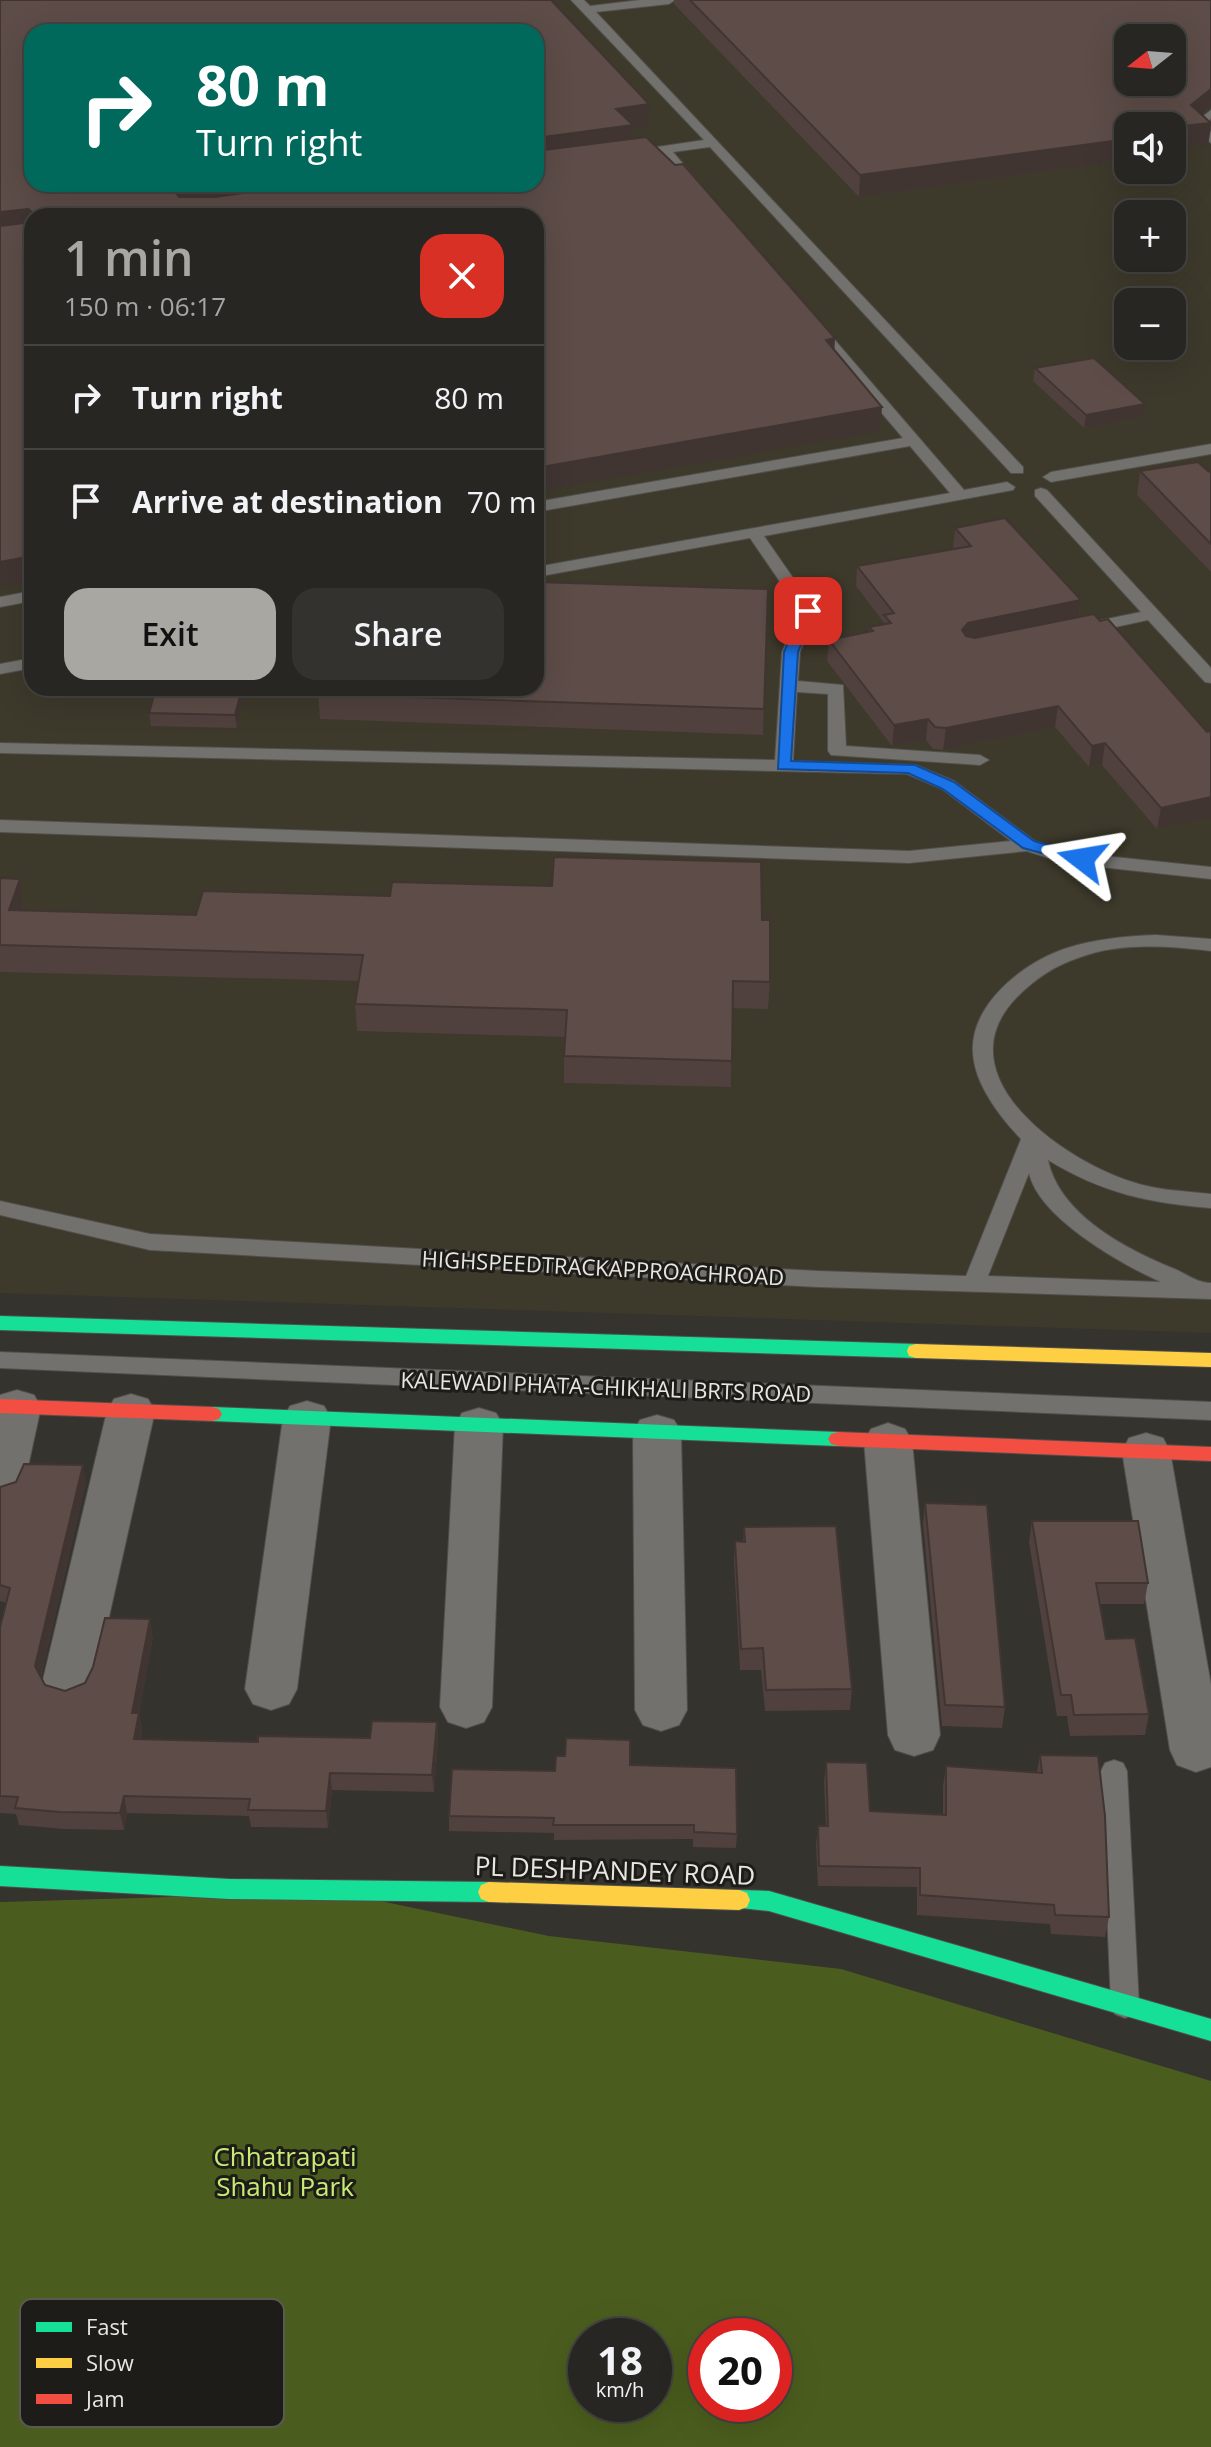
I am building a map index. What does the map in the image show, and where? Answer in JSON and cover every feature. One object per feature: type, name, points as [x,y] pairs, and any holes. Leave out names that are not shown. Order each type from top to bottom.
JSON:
[{"type":"main road","points":[[0,1323],[1211,1360]]},
{"type":"main road","points":[[8,1406],[1211,1454]]},
{"type":"main road","name":"PL DESHPANDEY ROAD","points":[[0,1876],[229,1889],[463,1891],[769,1901],[1211,2030]]},
{"type":"street","points":[[0,1485],[8,1406]]},
{"type":"street","points":[[68,1684],[131,1411]]},
{"type":"street","points":[[271,1689],[307,1418]]},
{"type":"street","points":[[466,1707],[479,1425]]},
{"type":"street","points":[[657,1432],[661,1710]]},
{"type":"street","points":[[888,1441],[914,1735]]},
{"type":"street","points":[[1146,1451],[1196,1750]]},
{"type":"lane","points":[[582,5],[669,0]]},
{"type":"lane","points":[[582,5],[1017,470]]},
{"type":"lane","points":[[1211,114],[1197,126],[1211,139]]},
{"type":"lane","points":[[635,154],[713,143]]},
{"type":"lane","points":[[664,150],[705,198]]},
{"type":"lane","points":[[810,319],[961,496]]},
{"type":"lane","points":[[544,506],[914,441]]},
{"type":"lane","points":[[1007,487],[1004,478],[1017,470],[1038,471],[1051,477],[1211,449]]},
{"type":"lane","points":[[1176,454],[1194,471]]},
{"type":"lane","points":[[544,571],[1007,487],[1018,493],[1041,493],[1052,488],[1051,477]]},
{"type":"lane","points":[[1041,493],[1211,678]]},
{"type":"lane","points":[[754,533],[808,611],[791,652],[784,766]]},
{"type":"lane","points":[[0,602],[24,598]]},
{"type":"lane","points":[[1062,633],[1153,614]]},
{"type":"lane","points":[[0,669],[24,664]]},
{"type":"lane","points":[[789,686],[837,689],[837,751],[980,760]]},
{"type":"lane","points":[[0,748],[910,769],[948,785],[1028,845],[1063,857],[1211,873]]},
{"type":"lane","points":[[0,826],[909,857],[1028,845]]},
{"type":"lane","points":[[1211,945],[1179,940],[1118,942],[1063,956],[1019,981],[992,1015],[983,1055],[996,1098],[1032,1139],[1088,1174],[1157,1196],[1211,1201]]},
{"type":"lane","points":[[974,1284],[1032,1139]]},
{"type":"lane","points":[[1032,1139],[1042,1183],[1081,1226],[1134,1261],[1207,1291]]},
{"type":"lane","name":"HIGHSPEEDTRACKAPPROACHROAD","points":[[0,1208],[150,1242],[818,1279],[1207,1291]]},
{"type":"lane","name":"KALEWADI PHATA-CHIKHALI BRTS ROAD","points":[[0,1360],[1211,1411]]},
{"type":"lane","points":[[1114,1771],[1125,2005]]},
{"type":"shaded area","points":[[0,0],[1211,0],[1211,1333],[0,1293]]},
{"type":"green space","name":"Chhatrapati Shahu Park","points":[[337,1892],[549,1936],[841,1969],[1211,2081],[1211,2447],[0,2447],[0,1902]]},
{"type":"building","points":[[0,0],[551,0],[649,104],[616,109],[633,125],[544,137],[544,24],[24,24],[24,192],[178,192],[179,197],[215,197],[251,192],[544,192],[544,150],[646,137],[675,165],[683,164],[835,338],[826,340],[882,407],[544,467],[544,208],[24,208],[0,212]]},
{"type":"building","points":[[690,0],[1211,0],[1211,89],[1191,105],[1211,123],[1186,126],[1186,112],[1114,112],[1114,141],[860,175]]},
{"type":"building","points":[[24,223],[24,558],[0,562],[0,226]]},
{"type":"building","points":[[1094,358],[1145,404],[1086,415],[1035,368]]},
{"type":"building","points":[[1198,462],[1211,472],[1211,544],[1140,471]]},
{"type":"building","points":[[1005,518],[1081,600],[968,623],[962,630],[966,636],[975,638],[1094,614],[1100,621],[1108,619],[1207,732],[1211,731],[1211,797],[1161,808],[1105,743],[1092,746],[1058,706],[946,728],[935,727],[928,719],[894,725],[829,640],[873,631],[869,627],[891,623],[884,615],[894,613],[857,566],[971,546],[955,528]]},
{"type":"building","points":[[544,582],[768,589],[764,709],[377,696],[544,696]]},
{"type":"building","points":[[154,696],[240,696],[235,715],[149,713]]},
{"type":"building","points":[[554,857],[761,862],[762,920],[770,920],[770,982],[733,981],[732,1061],[564,1056],[567,1010],[355,1004],[363,955],[0,945],[0,878],[20,879],[9,910],[196,915],[203,891],[390,896],[392,882],[552,886]]},
{"type":"building","points":[[24,1464],[83,1465],[35,1666],[45,1685],[65,1691],[85,1683],[93,1667],[105,1618],[150,1619],[132,1713],[139,1713],[134,1739],[258,1742],[258,1736],[370,1738],[372,1721],[437,1722],[432,1775],[330,1773],[326,1811],[248,1810],[250,1799],[124,1796],[120,1813],[15,1808],[18,1797],[0,1796],[0,1627],[10,1588],[0,1585],[0,1487],[16,1482]]},
{"type":"building","points":[[925,1503],[987,1505],[1005,1707],[945,1705]]},
{"type":"building","points":[[1032,1521],[1138,1521],[1148,1583],[1096,1583],[1106,1639],[1135,1638],[1149,1714],[1074,1715],[1071,1695],[1061,1695]]},
{"type":"building","points":[[836,1526],[852,1689],[766,1690],[763,1648],[741,1649],[735,1541],[745,1542],[744,1527]]},
{"type":"building","points":[[566,1738],[630,1740],[630,1765],[736,1768],[737,1834],[694,1832],[694,1825],[553,1825],[554,1818],[449,1816],[452,1769],[555,1771],[556,1756],[565,1756]]},
{"type":"building","points":[[1040,1755],[1098,1756],[1105,1816],[1109,1917],[1055,1915],[1054,1905],[920,1895],[920,1868],[819,1866],[818,1826],[828,1826],[826,1762],[867,1763],[870,1811],[946,1815],[946,1766],[1042,1773]]},
{"type":"traffic: fast","points":[[0,1323],[916,1351]]},
{"type":"traffic: fast","points":[[212,1414],[838,1439]]},
{"type":"traffic: fast","points":[[0,1876],[229,1889],[489,1892]]},
{"type":"traffic: fast","points":[[739,1900],[769,1901],[1211,2030]]},
{"type":"traffic: slow","points":[[916,1351],[1211,1360]]},
{"type":"traffic: slow","points":[[489,1892],[739,1900]]},
{"type":"traffic: jam","points":[[0,1406],[212,1414]]},
{"type":"traffic: jam","points":[[838,1439],[1211,1454]]},
{"type":"route","points":[[808,611],[791,652],[784,766],[910,769],[948,785],[1028,845],[1063,857],[1082,859]]}]
